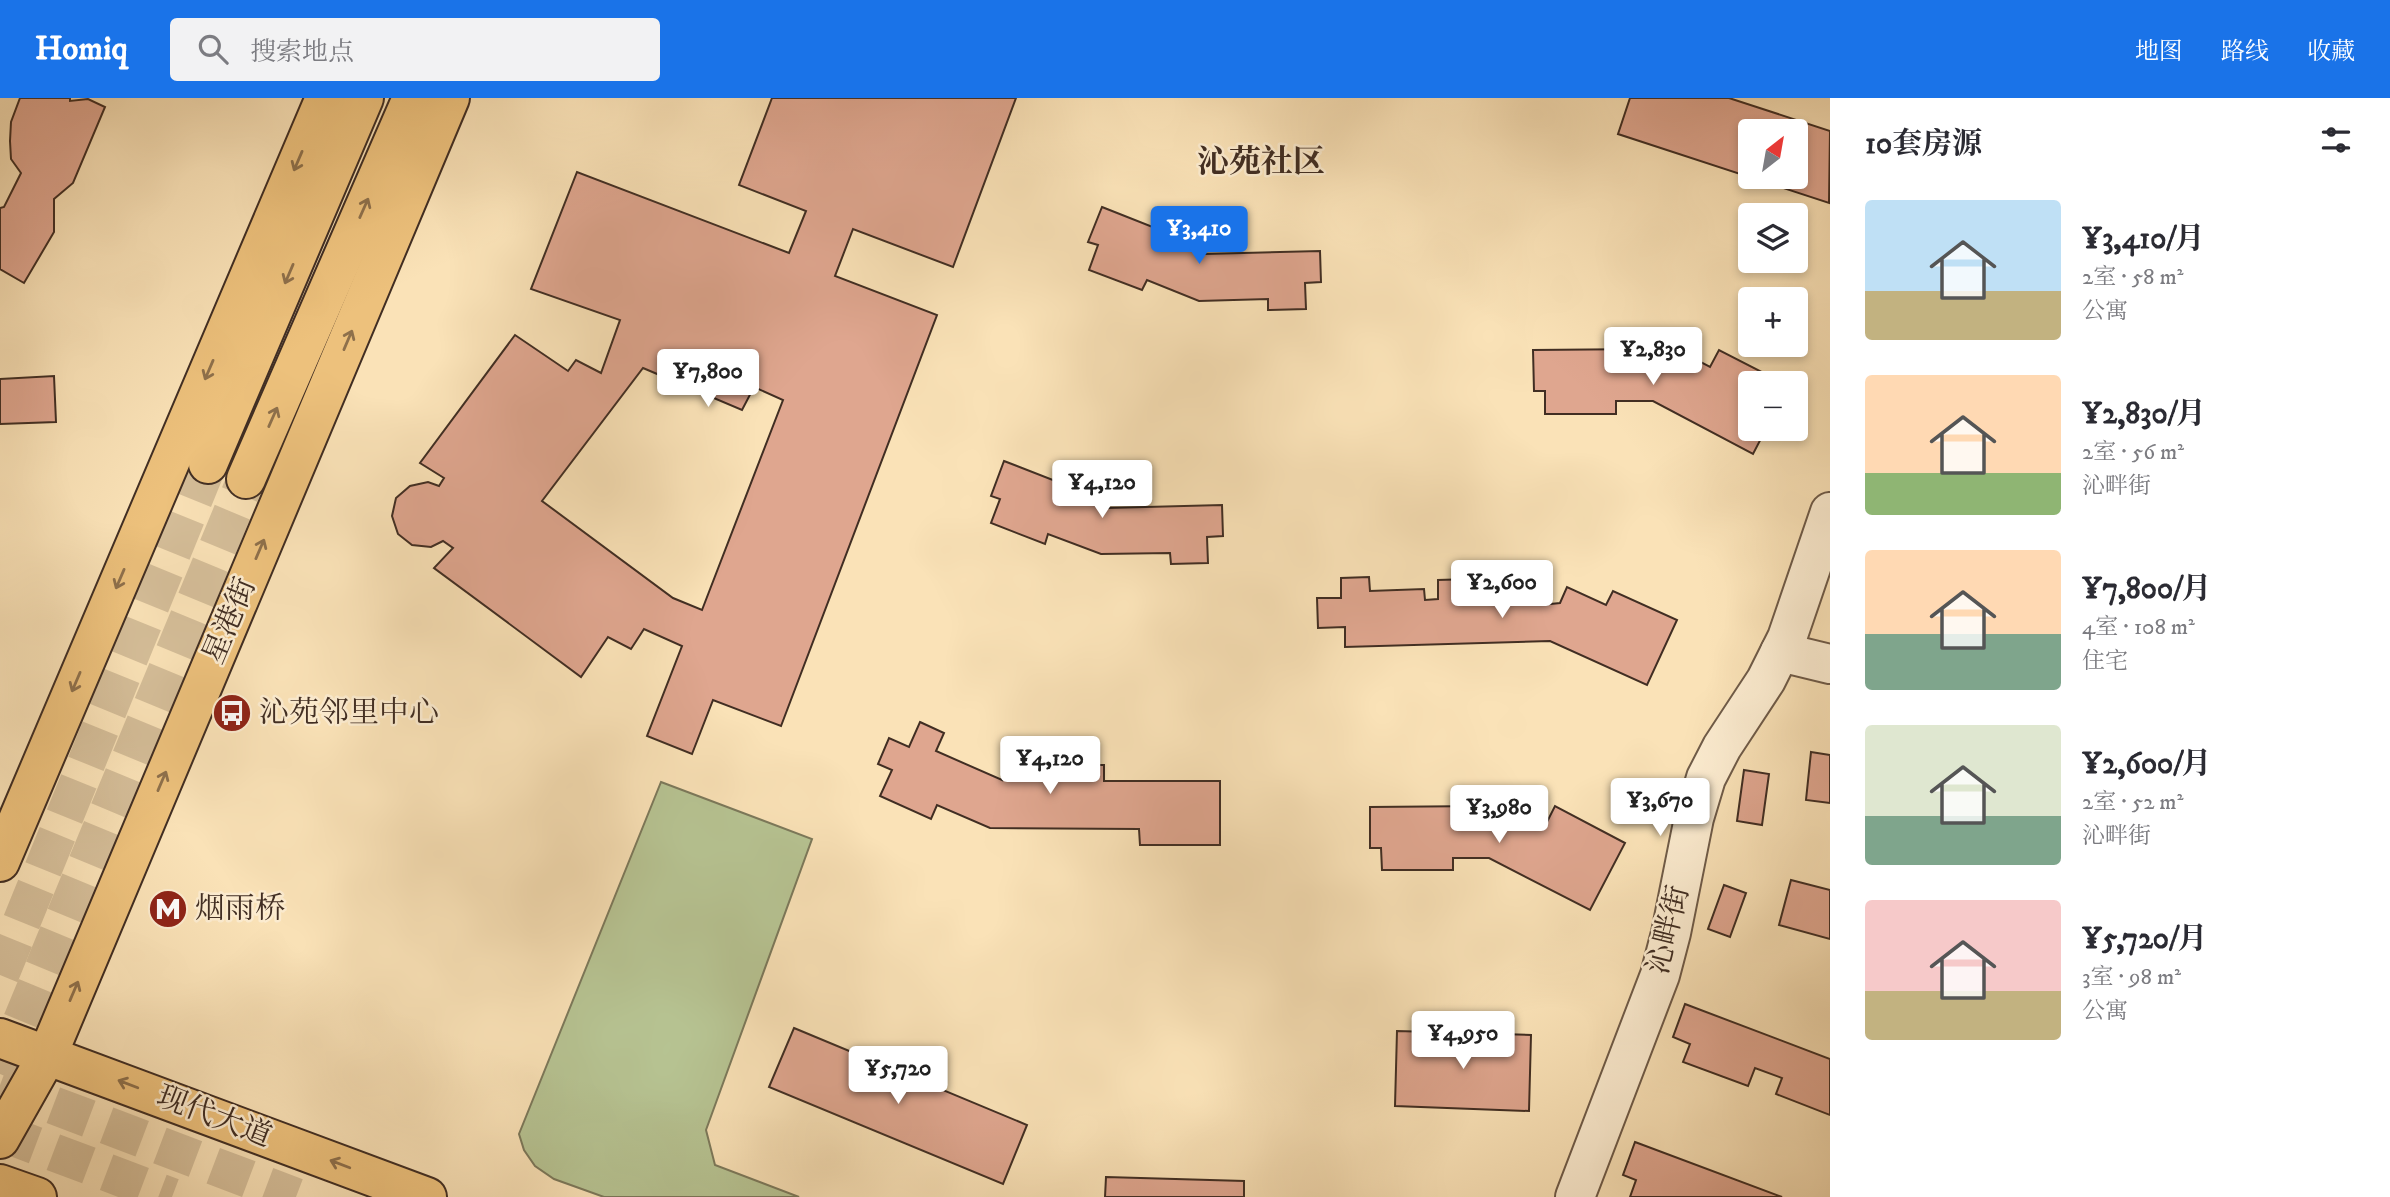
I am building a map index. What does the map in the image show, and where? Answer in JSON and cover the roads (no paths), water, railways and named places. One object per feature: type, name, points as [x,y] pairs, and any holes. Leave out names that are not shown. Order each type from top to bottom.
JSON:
[{"type":"main road","points":[[0,862],[325,98]]},
{"type":"main road","points":[[208,464],[364,98]]},
{"type":"main road","points":[[246,479],[412,98]]},
{"type":"main road","name":"星港街","points":[[0,1139],[48,1054],[450,98]]},
{"type":"main road","name":"现代大道","points":[[0,1038],[427,1197]]},
{"type":"main road","points":[[0,1184],[37,1197]]},
{"type":"street","name":"沁畔街","points":[[1575,1197],[1660,975],[1694,818],[1706,778],[1721,747],[1766,680],[1780,652],[1792,625],[1830,512]]},
{"type":"street","points":[[1780,652],[1830,664]]},
{"type":"tunnel","points":[[0,975],[208,464]]},
{"type":"tunnel","points":[[0,1074],[246,479]]},
{"type":"tunnel","points":[[0,1085],[296,1197]]},
{"type":"tunnel","points":[[0,1132],[172,1197]]},
{"type":"place","name":"沁苑邻里中心","points":[[232,713]]},
{"type":"place","name":"烟雨桥","points":[[168,909]]},
{"type":"district","name":"沁苑社区","points":[[1261,163]]}]
